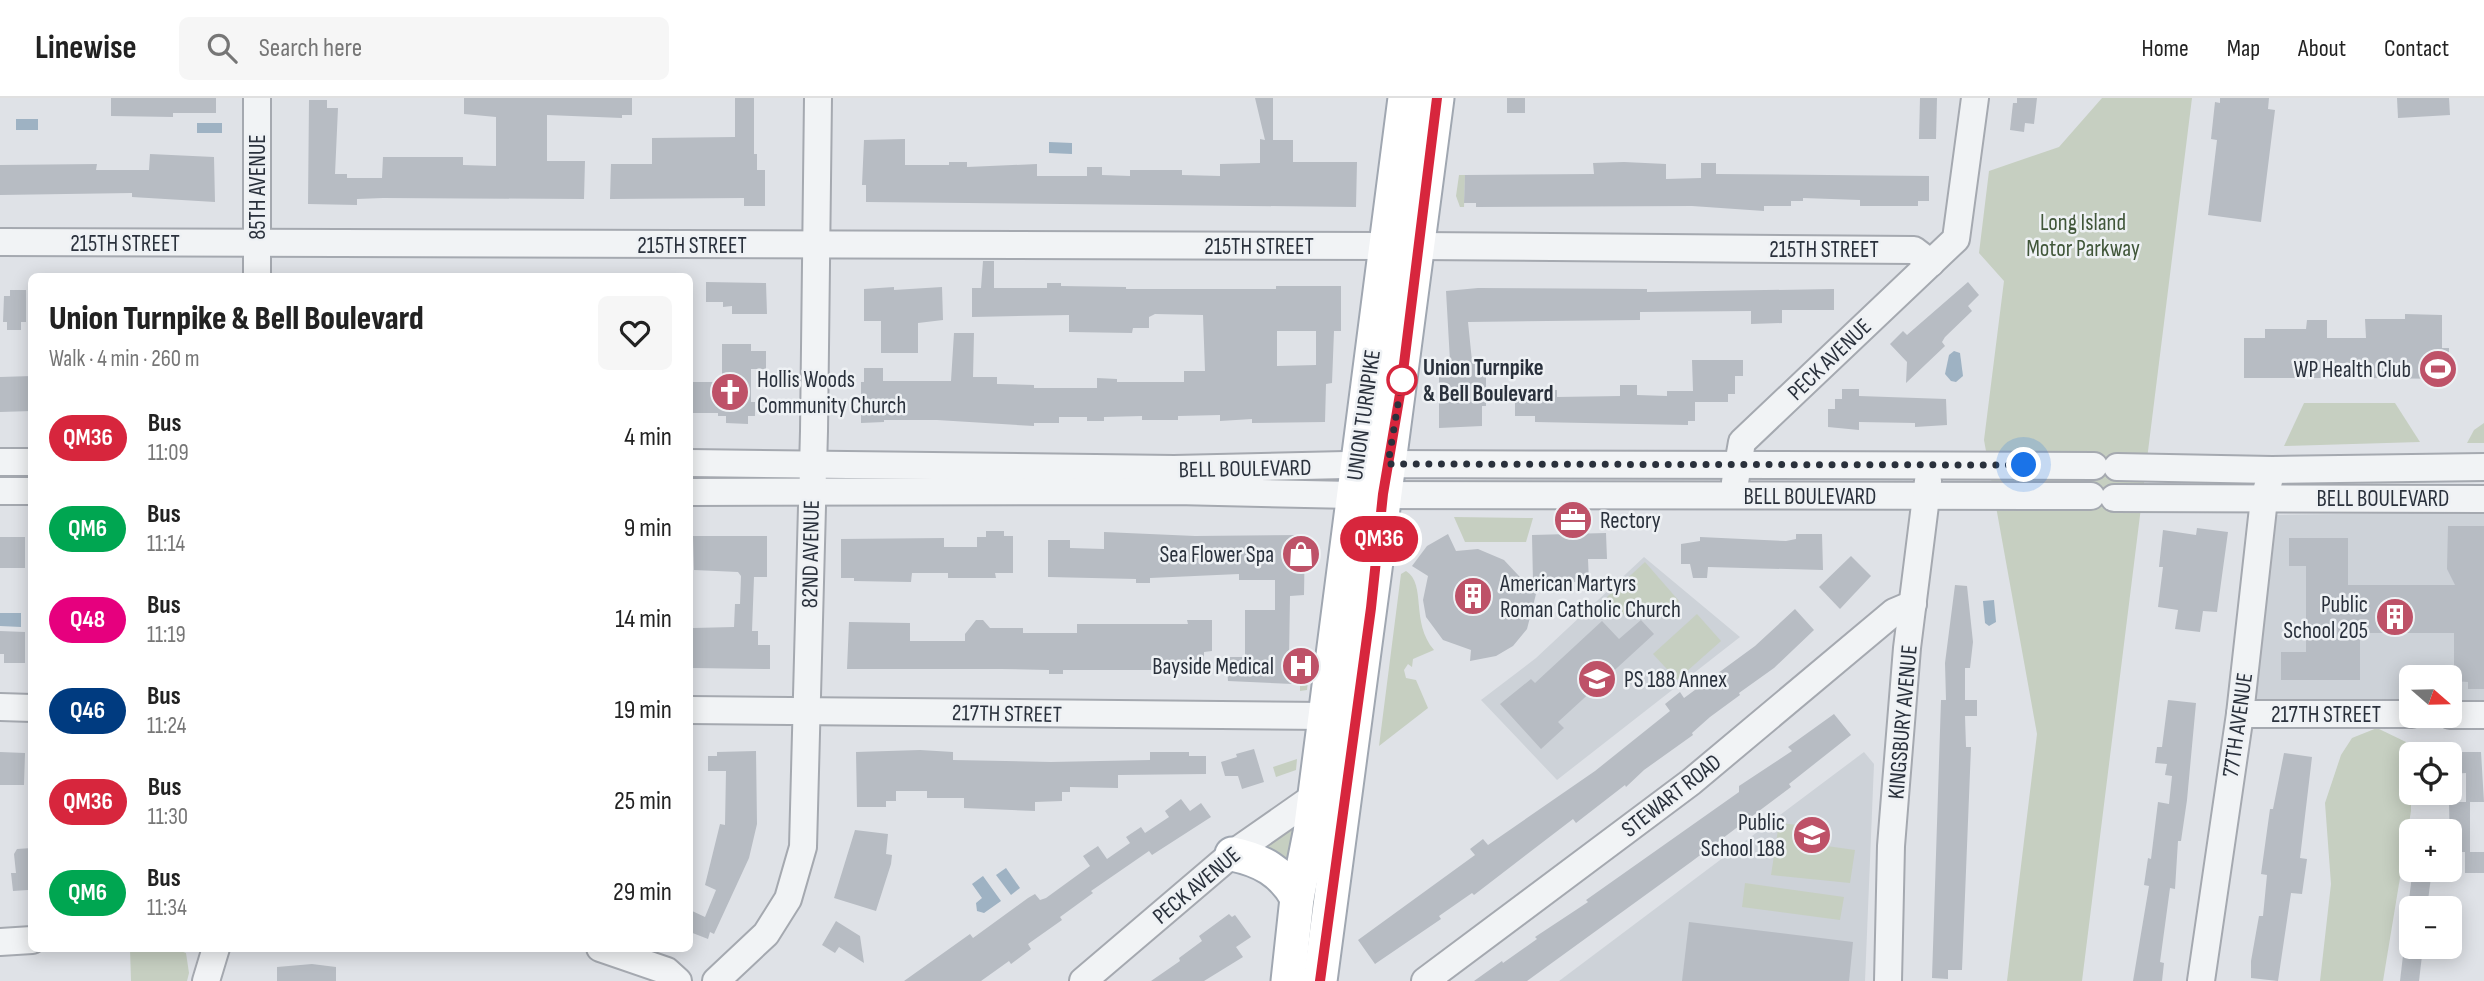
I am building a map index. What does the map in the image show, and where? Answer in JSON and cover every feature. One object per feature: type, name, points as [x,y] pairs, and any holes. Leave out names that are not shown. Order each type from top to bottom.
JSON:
[{"type":"main road","name":"UNION TURNPIKE","points":[[1320,981],[1371,608],[1370,480],[1385,246],[1405,98]]},
{"type":"main road","name":"UNION TURNPIKE","points":[[1288,981],[1297,898],[1315,796],[1325,716],[1370,480],[1401,388],[1437,98]]},
{"type":"main road","points":[[1232,854],[1252,858],[1275,870],[1297,898]]},
{"type":"street","name":"85TH AVENUE","points":[[257,98],[257,273]]},
{"type":"street","name":"82ND AVENUE","points":[[716,981],[766,934],[788,899],[803,847],[813,463],[818,98]]},
{"type":"street","name":"PECK AVENUE","points":[[1734,496],[1736,466],[1742,442],[1956,239],[1975,98]]},
{"type":"street","name":"215TH STREET","points":[[0,242],[1385,246]]},
{"type":"street","name":"215TH STREET","points":[[1418,246],[1914,250],[1931,263]]},
{"type":"street","points":[[0,462],[28,462]]},
{"type":"street","name":"BELL BOULEVARD","points":[[693,463],[1174,470],[1734,496],[2484,499]]},
{"type":"street","name":"KINGSBURY AVENUE","points":[[1888,981],[1891,846],[1913,604],[1929,465]]},
{"type":"street","name":"BELL BOULEVARD","points":[[693,492],[1176,491],[1370,480],[1736,466],[2105,466],[2272,470],[2484,467]]},
{"type":"street","name":"77TH AVENUE","points":[[2201,981],[2240,714],[2264,499],[2272,470]]},
{"type":"street","points":[[0,491],[28,491]]},
{"type":"street","name":"STEWART ROAD","points":[[1425,981],[1691,782],[1894,612],[1913,604]]},
{"type":"street","points":[[0,708],[28,708]]},
{"type":"street","name":"217TH STREET","points":[[693,710],[1325,716]]},
{"type":"street","name":"217TH STREET","points":[[2240,714],[2399,714]]},
{"type":"street","points":[[2462,715],[2484,715]]},
{"type":"street","name":"PECK AVENUE","points":[[1083,981],[1232,854],[1315,796]]},
{"type":"street","points":[[0,942],[28,940]]},
{"type":"street","points":[[206,981],[215,952]]},
{"type":"street","points":[[612,952],[667,971],[678,981]]},
{"type":"shaded area","points":[[2484,512],[2484,704],[2462,704],[2462,665],[2399,665],[2399,704],[2250,704],[2271,515]]},
{"type":"shaded area","name":"PS 188 Annex","points":[[1644,557],[1740,637],[1557,780],[1481,700],[1536,658]]},
{"type":"shaded area","name":"Public School 188","points":[[1864,752],[1874,764],[1865,981],[1559,981]]},
{"type":"green space","name":"Long Island Motor Parkway","points":[[2102,98],[2192,98],[2082,981],[2007,981],[2037,734],[1984,440],[2004,281],[1979,253],[1989,171],[2059,147]]},
{"type":"green space","points":[[1459,175],[1465,175],[1464,207],[1460,207],[1456,196]]},
{"type":"green space","points":[[2304,403],[2395,403],[2420,442],[2284,446]]},
{"type":"green space","points":[[2484,423],[2484,443],[2467,443],[2474,430]]},
{"type":"green space","points":[[1454,517],[1533,518],[1526,542],[1465,542]]},
{"type":"green space","points":[[1645,562],[1679,601],[1665,614],[1628,619],[1607,597]]},
{"type":"green space","points":[[1406,571],[1416,585],[1422,628],[1434,650],[1413,659],[1412,667],[1408,664],[1404,670],[1406,678],[1416,680],[1428,708],[1379,746],[1401,574]]},
{"type":"green space","points":[[1697,614],[1721,641],[1677,680],[1653,654]]},
{"type":"green space","points":[[1293,672],[1309,672],[1307,690],[1300,691],[1300,683],[1293,682]]},
{"type":"green space","points":[[2377,728],[2406,742],[2399,742],[2399,805],[2411,805],[2411,811],[2410,819],[2399,819],[2399,882],[2383,981],[2320,981],[2331,884],[2325,803],[2341,755],[2352,738]]},
{"type":"green space","points":[[1297,759],[1296,770],[1276,777],[1273,767]]},
{"type":"green space","points":[[1296,822],[1291,867],[1257,847]]},
{"type":"green space","points":[[1779,823],[1798,825],[1820,845],[1855,850],[1850,883],[1771,875]]},
{"type":"green space","points":[[1745,883],[1844,897],[1840,920],[1742,907]]},
{"type":"green space","points":[[130,952],[186,953],[189,973],[187,981],[131,981]]},
{"type":"water","points":[[16,119],[38,119],[38,130],[16,130]]},
{"type":"water","points":[[197,123],[222,123],[222,133],[197,133]]},
{"type":"water","points":[[1049,142],[1072,143],[1072,154],[1049,153]]},
{"type":"water","points":[[1954,351],[1960,353],[1963,376],[1956,382],[1951,381],[1945,374],[1949,355]]},
{"type":"water","points":[[1994,600],[1996,622],[1989,626],[1985,623],[1983,601]]},
{"type":"water","points":[[0,613],[21,613],[21,627],[0,626]]},
{"type":"water","points":[[1006,868],[1020,888],[1011,895],[996,875]]},
{"type":"water","points":[[983,876],[1001,901],[984,913],[977,911],[976,903],[982,898],[972,884]]},
{"type":"building","points":[[111,98],[216,98],[216,113],[173,113],[173,117],[111,116]]},
{"type":"building","points":[[464,98],[632,98],[632,115],[622,115],[622,118],[547,115],[547,161],[585,161],[584,199],[383,198],[357,199],[357,205],[308,204],[309,100],[327,100],[327,108],[338,108],[335,174],[347,174],[347,178],[382,178],[383,157],[463,157],[463,165],[496,166],[496,117],[464,114]]},
{"type":"building","points":[[735,98],[754,98],[754,154],[757,154],[757,170],[765,170],[765,206],[744,206],[744,198],[610,199],[611,164],[652,164],[652,138],[735,137]]},
{"type":"building","points":[[1255,98],[1273,98],[1273,140],[1293,140],[1293,162],[1357,162],[1356,207],[866,202],[866,185],[862,185],[864,140],[905,139],[905,165],[949,165],[949,162],[967,162],[967,167],[1037,164],[1037,176],[1087,176],[1087,167],[1102,167],[1102,175],[1130,176],[1130,170],[1182,170],[1182,175],[1220,176],[1220,164],[1260,163],[1260,139],[1265,140]]},
{"type":"building","points":[[1507,98],[1525,98],[1525,113],[1507,113]]},
{"type":"building","points":[[1920,98],[1937,98],[1936,139],[1919,139]]},
{"type":"building","points":[[2017,98],[2037,98],[2034,124],[2025,123],[2024,132],[2010,130],[2013,103],[2017,103]]},
{"type":"building","points":[[2220,98],[2269,98],[2268,109],[2275,110],[2261,222],[2208,215],[2217,140],[2211,139],[2215,102],[2220,103]]},
{"type":"building","points":[[2397,98],[2449,98],[2450,115],[2398,118]]},
{"type":"building","points":[[150,154],[214,157],[215,202],[132,197],[132,193],[0,195],[0,165],[97,164],[96,170],[149,170]]},
{"type":"building","points":[[1593,163],[1666,164],[1666,179],[1701,178],[1701,163],[1716,163],[1716,174],[1929,176],[1929,201],[1918,201],[1918,206],[1860,206],[1860,200],[1803,198],[1803,201],[1791,201],[1791,206],[1764,206],[1764,211],[1692,206],[1476,207],[1476,203],[1464,203],[1465,175],[1594,174]]},
{"type":"building","points":[[983,261],[994,261],[994,288],[1047,288],[1047,283],[1126,289],[1341,286],[1341,331],[1334,331],[1332,383],[1326,384],[1325,422],[1252,423],[1252,419],[1220,421],[1220,415],[1178,416],[1178,420],[1142,420],[1142,416],[1104,417],[1104,421],[1087,421],[1087,417],[1059,417],[1059,423],[1034,423],[1034,426],[937,420],[861,423],[861,382],[864,382],[864,368],[883,368],[883,381],[951,381],[954,333],[974,333],[973,377],[997,377],[997,384],[1034,385],[1034,388],[1097,388],[1097,378],[1117,379],[1117,382],[1184,382],[1184,371],[1205,371],[1203,315],[1155,314],[1149,317],[1149,328],[1133,328],[1132,333],[1069,332],[1069,315],[972,317],[972,288],[981,288]],"holes":[[[1277,331],[1316,331],[1316,365],[1277,366]]]},
{"type":"building","points":[[706,282],[766,283],[767,314],[732,314],[732,306],[723,307],[723,302],[706,302]]},
{"type":"building","points":[[1968,282],[1979,295],[1968,306],[1972,311],[1945,337],[1942,342],[1945,346],[1906,383],[1907,362],[1890,344],[1903,331],[1907,335]]},
{"type":"building","points":[[894,287],[894,290],[942,287],[943,320],[918,323],[918,353],[881,353],[881,321],[864,321],[864,289]]},
{"type":"building","points":[[1478,288],[1647,289],[1647,292],[1834,289],[1834,310],[1782,310],[1782,323],[1751,324],[1751,311],[1640,312],[1640,320],[1468,322],[1472,361],[1486,361],[1486,406],[1482,406],[1482,426],[1439,428],[1439,361],[1450,361],[1446,291]]},
{"type":"building","points":[[10,290],[26,290],[26,322],[21,322],[21,330],[7,330],[7,322],[3,322],[4,296],[10,296]]},
{"type":"building","points":[[2405,314],[2442,315],[2442,348],[2449,348],[2449,379],[2367,378],[2367,363],[2326,363],[2326,378],[2244,378],[2244,338],[2265,338],[2265,329],[2306,329],[2307,320],[2327,320],[2327,338],[2366,338],[2365,319],[2405,319]]},
{"type":"building","name":"Hollis Woods Community Church","points":[[722,344],[751,344],[751,351],[766,351],[766,369],[751,369],[751,402],[755,402],[755,416],[748,416],[748,424],[726,423],[726,416],[718,416],[718,413],[693,413],[693,382],[722,382]]},
{"type":"building","points":[[1692,360],[1743,360],[1743,376],[1735,376],[1735,394],[1728,394],[1728,402],[1695,402],[1695,421],[1688,421],[1688,425],[1535,422],[1535,416],[1515,416],[1515,391],[1557,390],[1557,397],[1620,396],[1620,385],[1637,385],[1637,395],[1667,396],[1667,391],[1693,391]]},
{"type":"building","points":[[28,376],[28,411],[0,412],[0,377]]},
{"type":"building","points":[[1842,389],[1859,389],[1859,396],[1946,399],[1947,425],[1915,427],[1915,423],[1859,422],[1859,430],[1828,427],[1828,409],[1835,409],[1835,399],[1842,399]]},
{"type":"building","name":"Public School 205","points":[[2448,526],[2484,526],[2484,689],[2468,689],[2468,682],[2462,682],[2462,665],[2454,665],[2454,633],[2360,633],[2360,680],[2281,680],[2281,652],[2306,652],[2306,566],[2289,566],[2289,538],[2348,538],[2348,585],[2455,585],[2447,569]]},
{"type":"building","points":[[2197,528],[2228,532],[2217,612],[2203,611],[2200,632],[2175,629],[2178,610],[2158,607],[2163,567],[2159,567],[2163,530],[2196,535]]},
{"type":"building","points":[[986,531],[1004,531],[1004,536],[1013,536],[1013,573],[995,573],[996,578],[948,578],[948,573],[912,573],[911,582],[854,581],[854,578],[841,578],[841,539],[944,538],[944,547],[977,547],[977,537],[986,537]]},
{"type":"building","points":[[1104,532],[1195,536],[1305,535],[1304,595],[1290,596],[1289,658],[1293,684],[1228,681],[1226,657],[1245,657],[1245,610],[1275,610],[1275,580],[1239,580],[1239,574],[1150,578],[1150,583],[1136,583],[1136,579],[1048,577],[1048,540],[1070,540],[1070,548],[1104,549]]},
{"type":"building","points":[[1606,533],[1607,559],[1588,559],[1589,582],[1533,582],[1532,535]]},
{"type":"building","name":"American Martyrs Roman Catholic Church","points":[[1448,534],[1456,551],[1478,549],[1504,560],[1536,594],[1527,629],[1513,646],[1496,656],[1470,661],[1471,650],[1443,640],[1426,617],[1423,600],[1428,576],[1412,566],[1427,546]]},
{"type":"building","points":[[1796,534],[1822,534],[1823,570],[1708,567],[1707,578],[1693,578],[1690,564],[1681,564],[1681,544],[1700,541],[1700,537],[1786,541],[1796,539]]},
{"type":"building","points":[[693,536],[767,536],[767,577],[754,577],[752,631],[758,631],[758,645],[770,645],[770,669],[693,668],[693,628],[734,627],[735,604],[740,604],[741,576],[738,572],[694,570]]},
{"type":"building","points":[[0,537],[25,537],[25,568],[0,568]]},
{"type":"building","points":[[1851,556],[1871,576],[1840,609],[1819,587]]},
{"type":"building","points":[[1955,585],[1967,586],[1973,642],[1970,668],[1965,668],[1965,700],[1977,700],[1977,716],[1965,716],[1966,747],[1971,747],[1962,970],[1948,970],[1948,979],[1932,978],[1941,700],[1946,700],[1945,663]]},
{"type":"building","points":[[1795,609],[1814,630],[1774,668],[1739,693],[1740,695],[1692,733],[1693,735],[1644,770],[1626,787],[1625,785],[1576,823],[1573,819],[1474,895],[1472,893],[1439,916],[1441,919],[1375,964],[1358,940],[1475,855],[1470,849],[1483,839],[1488,845],[1595,771],[1670,711],[1665,704],[1680,692],[1684,698],[1755,646]]},
{"type":"building","points":[[976,620],[983,620],[990,628],[1023,628],[1023,633],[1077,633],[1077,624],[1188,624],[1187,620],[1212,620],[1212,651],[1204,652],[1204,670],[1063,670],[1063,674],[1049,674],[1049,670],[847,669],[849,622],[910,623],[910,641],[965,641],[965,634]]},
{"type":"building","points":[[1641,620],[1654,634],[1558,722],[1564,728],[1541,749],[1500,704],[1531,679],[1535,683],[1602,621],[1619,639]]},
{"type":"building","points":[[0,631],[25,632],[25,663],[4,663],[4,654],[0,654]]},
{"type":"building","points":[[2168,700],[2196,703],[2187,800],[2181,841],[2178,841],[2175,889],[2170,888],[2160,962],[2164,963],[2162,981],[2133,981],[2149,886],[2144,885],[2148,858],[2151,859],[2158,802],[2169,804],[2172,776],[2165,775],[2167,764],[2155,763],[2157,747],[2162,747]]},
{"type":"building","points":[[1834,714],[1851,735],[1789,784],[1791,787],[1691,862],[1527,981],[1474,981],[1537,939],[1535,937],[1588,902],[1586,900],[1739,792],[1739,786],[1792,751],[1788,747]]},
{"type":"building","points":[[1254,749],[1264,782],[1242,789],[1238,776],[1225,776],[1221,762]]},
{"type":"building","points":[[756,751],[757,824],[749,858],[714,934],[710,932],[708,939],[693,933],[693,911],[705,917],[716,890],[705,885],[720,824],[725,825],[726,771],[708,771],[708,756],[717,756],[717,752]]},
{"type":"building","points":[[0,752],[25,753],[24,785],[0,785]]},
{"type":"building","points":[[856,752],[953,752],[953,760],[1051,762],[1150,760],[1150,752],[1189,752],[1189,756],[1206,756],[1206,774],[1118,775],[1118,788],[1070,787],[1070,792],[1062,792],[1062,801],[1035,802],[1035,811],[964,808],[964,798],[927,798],[927,791],[896,791],[896,801],[886,801],[886,807],[857,807]]},
{"type":"building","points":[[2462,752],[2481,752],[2484,802],[2470,802],[2470,852],[2462,852],[2462,819],[2449,819],[2449,805],[2462,805],[2462,802],[2466,802],[2466,773],[2462,773]]},
{"type":"building","points":[[2284,753],[2312,757],[2300,858],[2307,859],[2302,894],[2291,893],[2278,981],[2251,978],[2251,961],[2259,916],[2263,916],[2267,875],[2261,874],[2270,809],[2273,809]]},
{"type":"building","points":[[1181,799],[1190,811],[1201,803],[1211,817],[1152,855],[1149,851],[1091,891],[1093,893],[1060,917],[1062,920],[1028,944],[1031,949],[1011,964],[1009,961],[981,981],[904,981],[970,934],[973,938],[1028,898],[1035,894],[1040,900],[1046,898],[1090,866],[1083,856],[1098,846],[1107,859],[1130,843],[1126,837],[1141,827],[1145,833],[1169,817],[1165,811]]},
{"type":"building","points":[[855,830],[888,834],[886,854],[892,855],[891,864],[876,911],[834,898]]},
{"type":"building","points":[[28,848],[28,890],[13,891],[11,873],[16,873],[14,854],[17,849]]},
{"type":"building","points":[[2465,852],[2484,852],[2484,873],[2465,873]]},
{"type":"building","points":[[2411,882],[2430,882],[2429,896],[2409,896]]},
{"type":"building","points":[[1229,914],[1232,917],[1235,915],[1251,937],[1236,947],[1243,957],[1204,981],[1151,981],[1180,961],[1179,958],[1202,941],[1199,936]]},
{"type":"building","points":[[836,921],[860,936],[864,963],[839,947],[835,953],[822,945]]},
{"type":"building","name":"Public School 188","points":[[1689,922],[1853,942],[1849,981],[1682,981]]},
{"type":"building","points":[[2403,959],[2422,959],[2419,981],[2400,981]]},
{"type":"building","points":[[312,964],[336,967],[336,981],[277,981],[277,967]]},
{"type":"bus line","name":"QM36","points":[[1320,981],[1371,608],[1383,494],[1401,388],[1437,98]]},
{"type":"place","name":"WP Health Club","points":[[2438,369]]},
{"type":"place","name":"Union Turnpike & Bell Boulevard","points":[[1402,380]]},
{"type":"place","name":"Hollis Woods Community Church","points":[[730,392]]},
{"type":"place","name":"Rectory","points":[[1573,520]]},
{"type":"place","name":"Sea Flower Spa","points":[[1301,554]]},
{"type":"place","name":"American Martyrs Roman Catholic Church","points":[[1473,596]]},
{"type":"place","name":"Public School 205","points":[[2395,617]]},
{"type":"place","name":"Bayside Medical","points":[[1301,666]]},
{"type":"place","name":"PS 188 Annex","points":[[1597,679]]},
{"type":"place","name":"Public School 188","points":[[1812,835]]},
{"type":"route","points":[[1402,380],[1388,464],[2024,465]]}]
